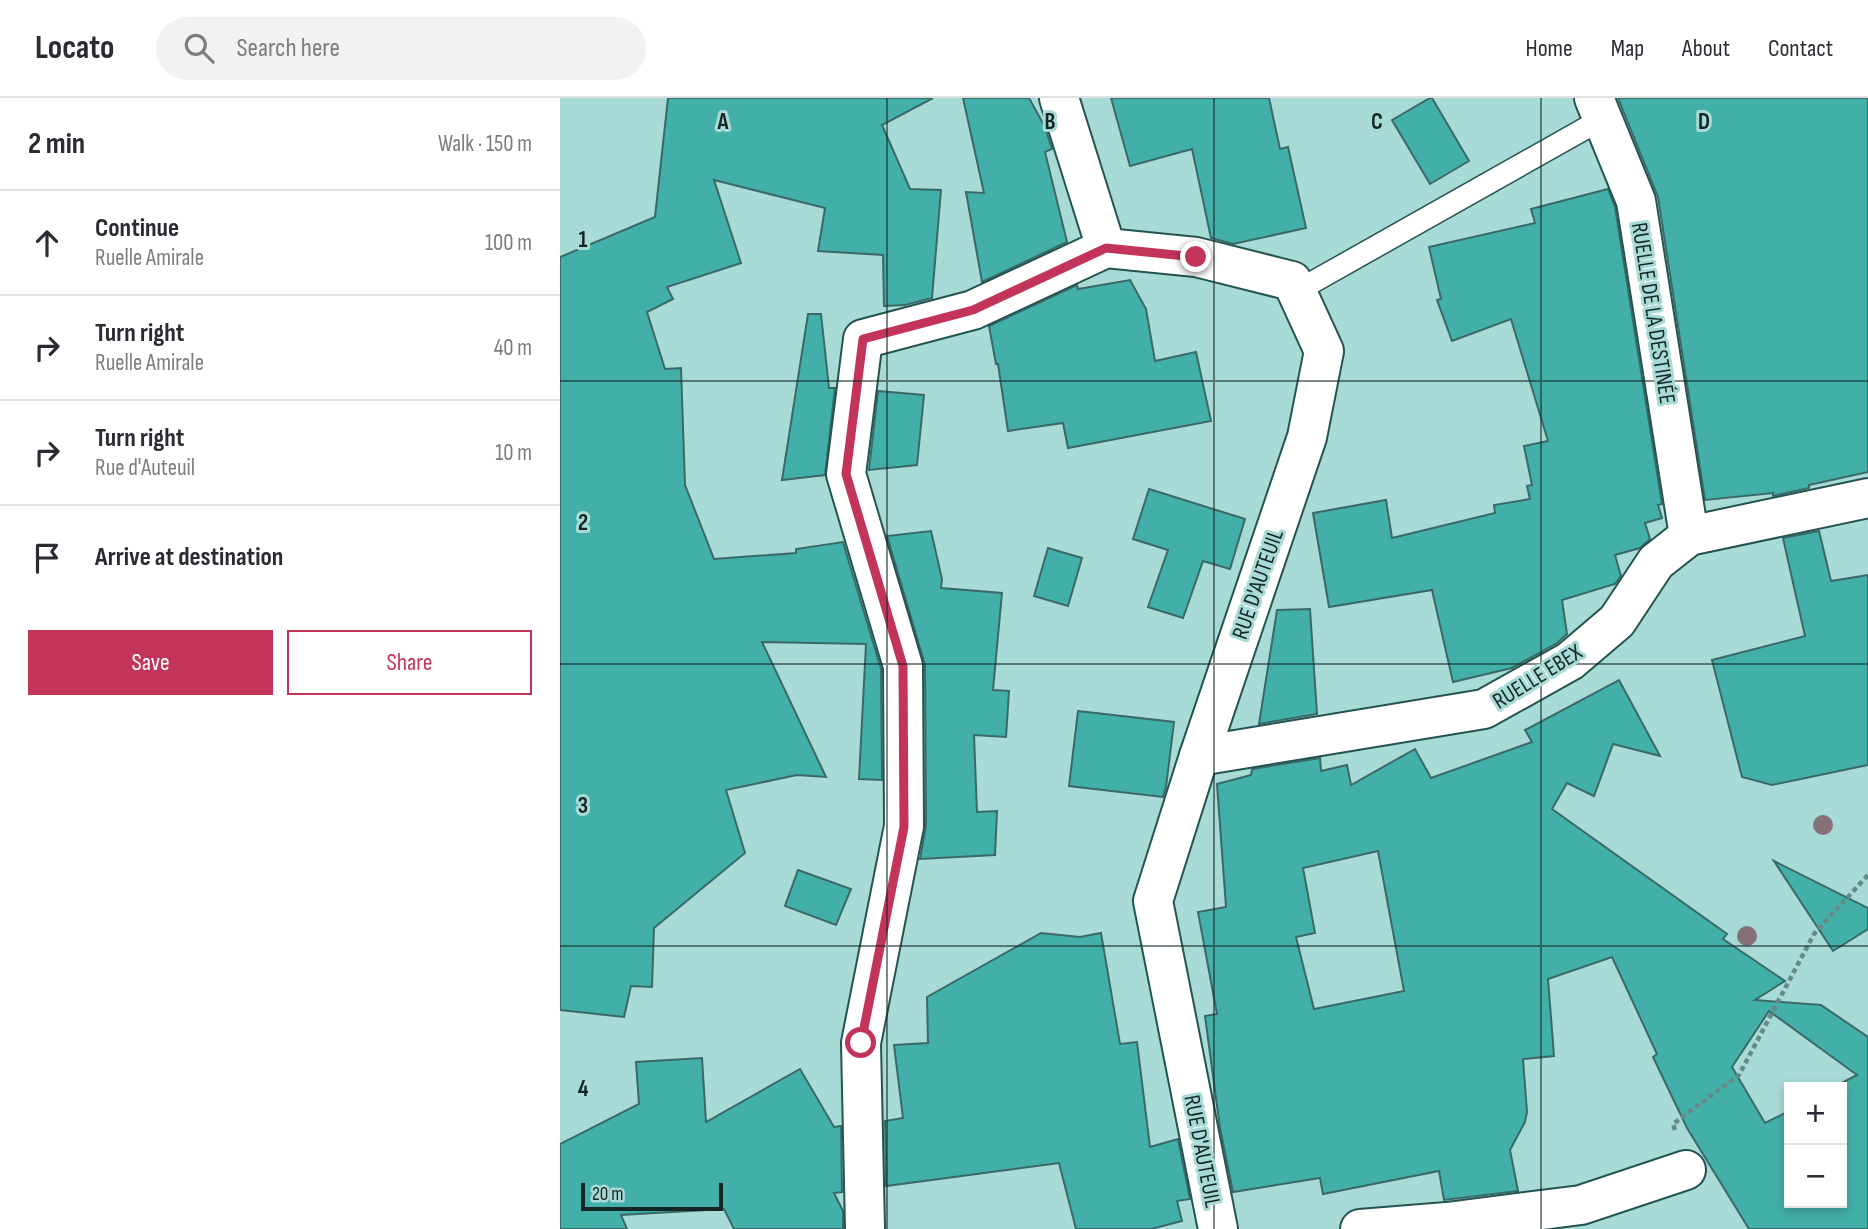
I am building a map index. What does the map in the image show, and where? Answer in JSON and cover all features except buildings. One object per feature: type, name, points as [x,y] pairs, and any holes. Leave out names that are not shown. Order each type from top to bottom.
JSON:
[{"type":"street","points":[[1059,98],[1106,248]]},
{"type":"street","name":"RUELLE DE LA DESTINÉE","points":[[1598,108],[1636,201],[1689,536]]},
{"type":"street","points":[[865,1229],[861,1043],[904,827],[904,773],[903,666],[846,474],[863,339],[973,310],[1106,248],[1196,257],[1292,281],[1297,290]]},
{"type":"street","name":"RUE D'AUTEUIL","points":[[1218,1229],[1153,901],[1199,755],[1307,437],[1324,351],[1297,290]]},
{"type":"street","name":"RUELLE EBEX","points":[[1199,755],[1484,709],[1570,661],[1617,621],[1656,562],[1689,536],[1868,498]]},
{"type":"street","points":[[1360,1229],[1447,1222],[1581,1205],[1686,1170]]},
{"type":"lane","points":[[1297,290],[1598,108]]},
{"type":"path","points":[[1686,1170],[1673,1124],[1739,1075],[1814,934],[1868,875]]},
{"type":"route","points":[[861,1043],[904,827],[903,666],[846,474],[863,339],[973,310],[1106,248],[1196,257]]}]
